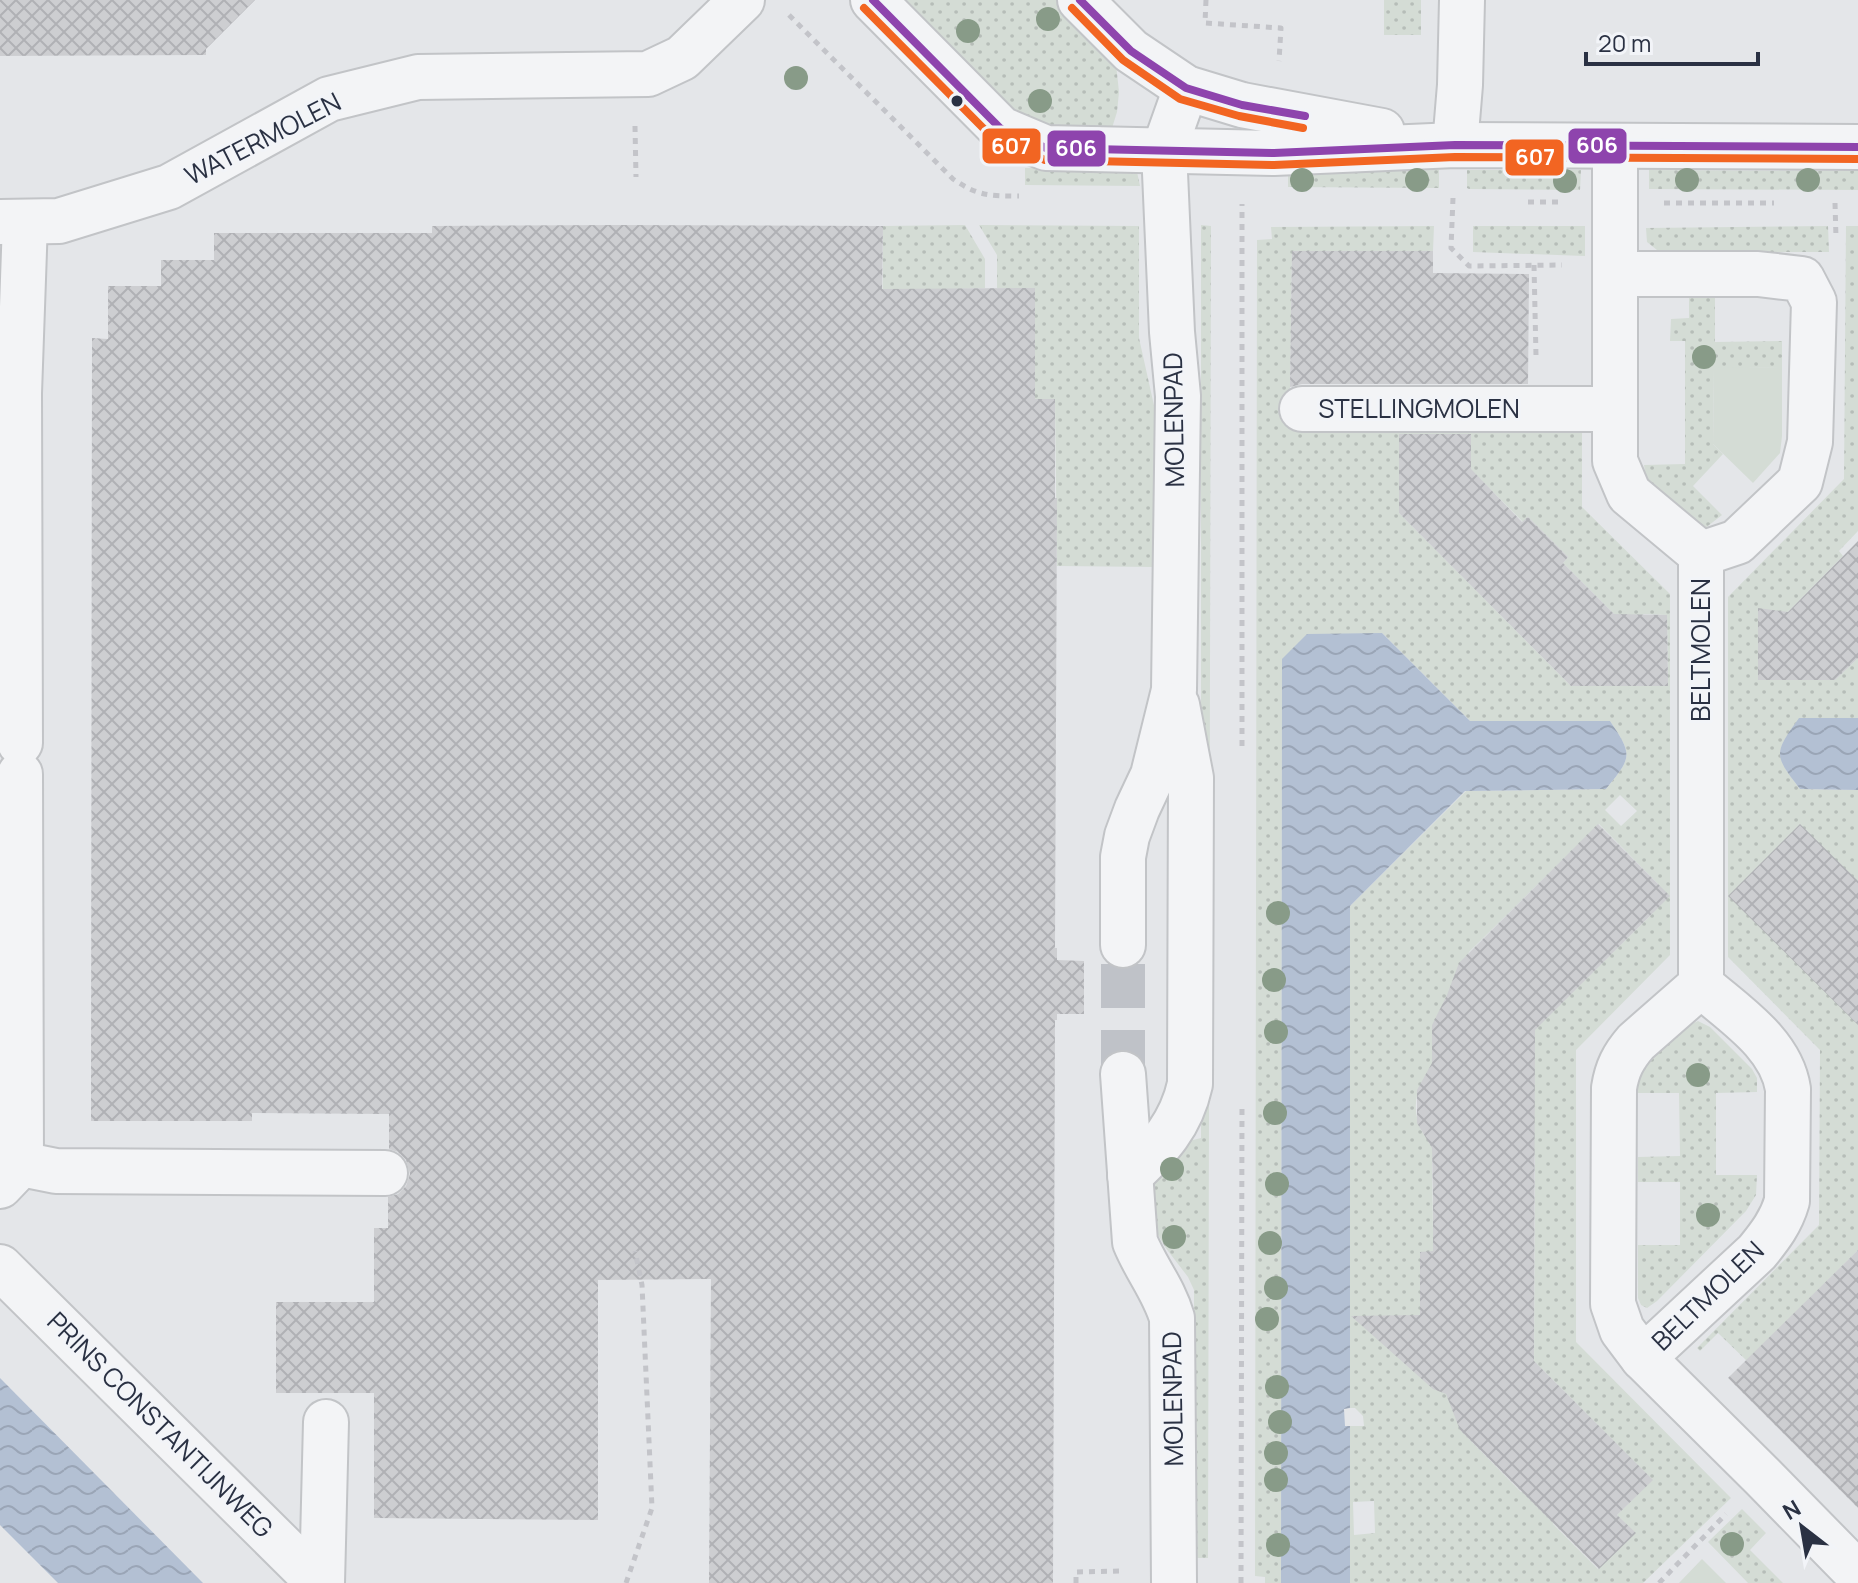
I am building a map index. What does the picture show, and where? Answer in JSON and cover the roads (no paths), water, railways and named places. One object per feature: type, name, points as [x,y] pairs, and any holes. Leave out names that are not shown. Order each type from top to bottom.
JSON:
[{"type":"street","name":"WATERMOLEN","points":[[13,222],[59,221],[169,187],[329,99],[418,77],[648,74],[682,58],[742,0]]},
{"type":"street","points":[[873,0],[1001,129],[1046,148],[1274,153],[1455,145],[1858,147]]},
{"type":"street","points":[[1080,0],[1131,51],[1186,88],[1242,105],[1455,145]]},
{"type":"street","points":[[1455,145],[1462,0]]},
{"type":"street","points":[[1164,150],[1186,88]]},
{"type":"street","points":[[1615,146],[1615,269],[1615,461],[1629,494],[1701,554],[1737,542],[1800,482],[1810,442],[1814,302],[1802,279],[1758,274],[1615,269]]},
{"type":"street","name":"MOLENPAD","points":[[1123,945],[1123,857],[1127,836],[1153,775],[1174,690],[1178,396],[1164,150]]},
{"type":"street","points":[[13,222],[19,393],[20,759],[10,1175],[56,1171],[385,1173]]},
{"type":"street","name":"STELLINGMOLEN","points":[[1302,409],[1615,409]]},
{"type":"street","name":"BELTMOLEN","points":[[1701,554],[1701,985],[1636,1042],[1621,1061],[1614,1088],[1613,1304],[1622,1330],[1643,1358],[1858,1574]]},
{"type":"street","name":"MOLENPAD","points":[[1130,1175],[1155,1151],[1175,1125],[1185,1105],[1190,1084],[1191,778],[1174,690]]},
{"type":"street","name":"BELTMOLEN","points":[[1643,1358],[1757,1252],[1783,1216],[1787,1201],[1786,1077],[1766,1042],[1701,985]]},
{"type":"street","name":"MOLENPAD","points":[[1123,1074],[1135,1242],[1167,1300],[1172,1318],[1174,1583]]},
{"type":"street","name":"PRINS CONSTANTIJNWEG","points":[[0,1267],[320,1583]]},
{"type":"street","points":[[320,1583],[326,1422]]},
{"type":"water","points":[[1382,633],[1470,721],[1610,721],[1623,741],[1626,756],[1621,770],[1606,789],[1465,791],[1350,906],[1350,1408],[1344,1409],[1345,1426],[1350,1426],[1350,1583],[1281,1583],[1282,659],[1307,634]]},
{"type":"water","points":[[1799,718],[1858,718],[1858,790],[1800,789],[1785,769],[1780,754]]},
{"type":"water","points":[[0,1378],[203,1583],[58,1583],[0,1525]]},
{"type":"tunnel","points":[[1123,945],[1123,1074]]}]
